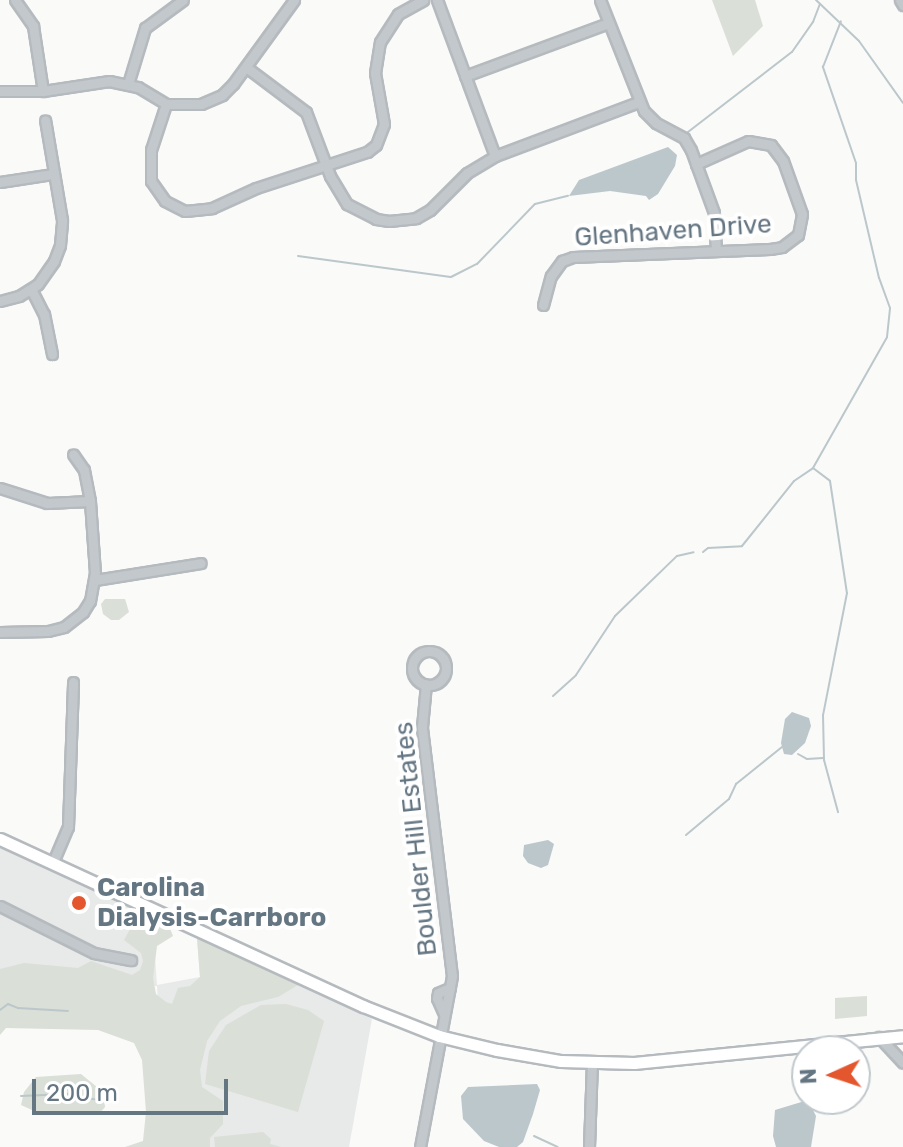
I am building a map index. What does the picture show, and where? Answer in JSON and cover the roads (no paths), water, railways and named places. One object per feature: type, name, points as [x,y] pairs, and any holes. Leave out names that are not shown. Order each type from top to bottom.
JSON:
[{"type":"main road","points":[[2,839],[363,1006],[439,1036],[497,1050],[592,1063],[648,1062],[903,1036]]},
{"type":"street","points":[[15,0],[33,26],[43,91]]},
{"type":"street","points":[[128,84],[145,28],[183,0]]},
{"type":"street","points":[[0,91],[43,91],[109,81],[128,84],[166,104],[187,106],[213,101],[233,84],[294,0]]},
{"type":"street","points":[[166,104],[151,150],[150,172],[157,193],[172,206],[200,212],[376,145],[384,124],[375,73],[380,42],[398,14],[423,0]]},
{"type":"street","points":[[437,0],[495,156]]},
{"type":"street","points":[[600,0],[639,102],[656,123],[684,138],[714,213],[716,251]]},
{"type":"street","points":[[465,76],[608,23]]},
{"type":"street","points":[[246,67],[306,112],[326,165],[347,204],[376,219],[403,220],[430,210],[467,173],[495,156],[639,102]]},
{"type":"street","points":[[0,301],[31,289],[50,269],[60,245],[62,220],[45,120]]},
{"type":"street","name":"Glenhaven Drive","points":[[543,305],[551,276],[562,261],[573,257],[782,247],[798,235],[802,214],[779,152],[763,141],[748,141],[696,164]]},
{"type":"street","points":[[0,182],[53,174]]},
{"type":"street","points":[[31,289],[44,314],[52,354]]},
{"type":"street","points":[[0,632],[48,631],[64,627],[83,612],[95,580],[90,501],[84,470],[73,454]]},
{"type":"street","points":[[0,488],[47,503],[90,501]]},
{"type":"street","points":[[95,580],[201,563]]},
{"type":"street","points":[[53,862],[68,827],[73,682]]},
{"type":"street","name":"Boulder Hill Estates","points":[[420,1147],[452,976],[422,727],[426,684]]},
{"type":"street","points":[[0,906],[94,953],[131,960]]},
{"type":"street","points":[[879,1037],[903,1063]]},
{"type":"street","points":[[589,1147],[592,1063]]},
{"type":"waterway","points":[[816,0],[859,41],[903,103]]},
{"type":"waterway","points":[[688,132],[792,52],[813,22],[820,4]]},
{"type":"waterway","points":[[703,552],[708,548],[742,546],[794,481],[813,468],[887,337],[890,308],[879,278],[856,180],[856,163],[823,67],[841,21]]},
{"type":"waterway","points":[[298,256],[451,277],[477,264],[535,204],[568,196]]},
{"type":"waterway","points":[[813,468],[830,481],[847,593],[823,715],[824,760],[838,812]]},
{"type":"waterway","points":[[553,696],[576,675],[615,616],[677,556],[694,552]]},
{"type":"waterway","points":[[686,835],[729,799],[736,784],[782,747]]},
{"type":"waterway","points":[[798,754],[807,759],[823,758]]},
{"type":"waterway","points":[[0,1010],[8,1004],[18,1008],[68,1011]]},
{"type":"waterway","points":[[21,1096],[67,1094],[102,1101]]},
{"type":"waterway","points":[[534,1136],[558,1147]]},
{"type":"place","name":"Carolina Dialysis-Carrboro","points":[[79,903]]}]
